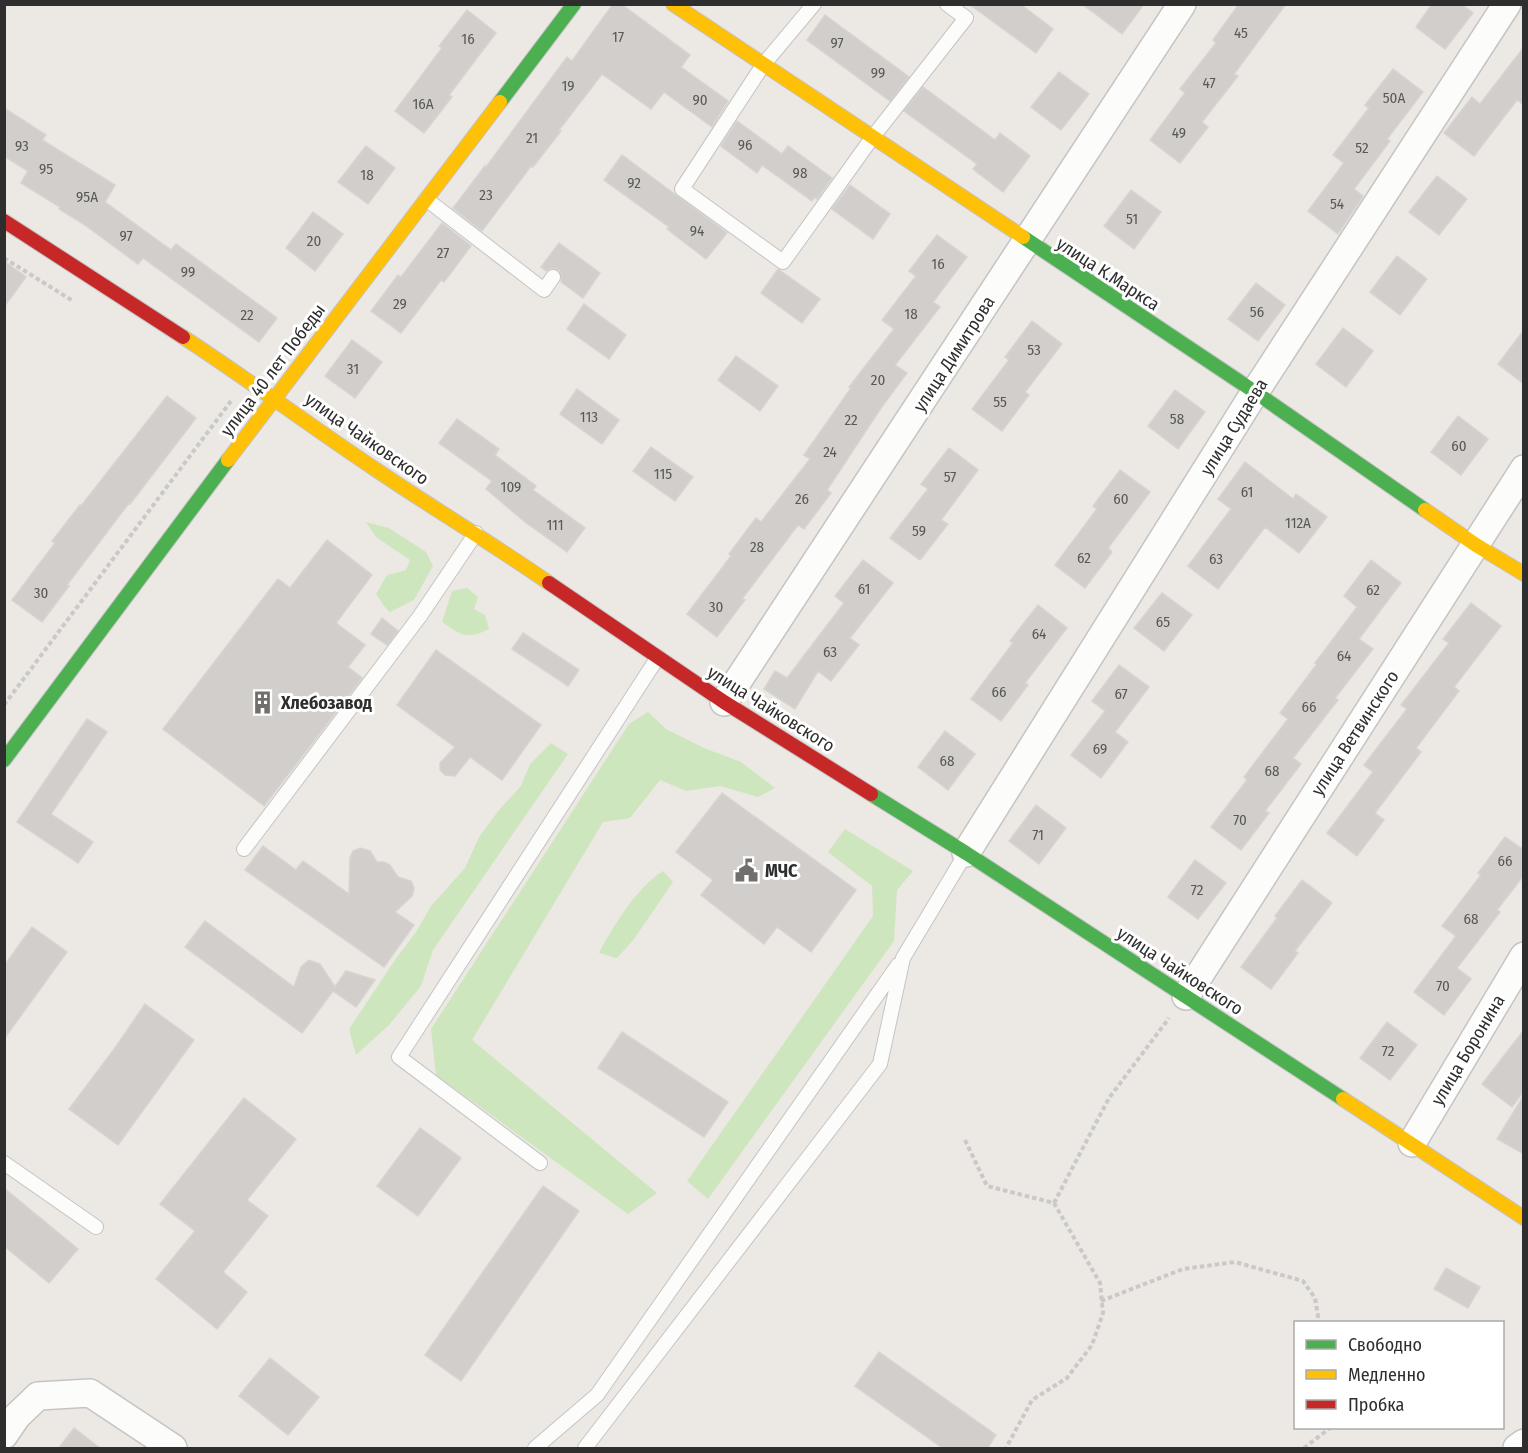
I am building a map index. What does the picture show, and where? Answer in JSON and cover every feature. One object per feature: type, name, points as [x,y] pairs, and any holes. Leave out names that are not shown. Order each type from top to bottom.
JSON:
[{"type":"street","name":"улица 40 лет Победы","points":[[4,760],[574,4]]},
{"type":"street","name":"улица К.Маркса","points":[[673,4],[1255,392],[1476,545],[1524,574]]},
{"type":"street","name":"улица Димитрова","points":[[724,702],[1182,4]]},
{"type":"street","name":"улица Судаева","points":[[966,853],[1255,392],[1508,4]]},
{"type":"street","name":"улица Чайковского","points":[[4,221],[275,398],[378,471],[476,533],[724,702],[966,853],[1524,1218]]},
{"type":"street","name":"улица Ветвинского","points":[[1186,996],[1524,470]]},
{"type":"street","name":"улица Боронина","points":[[1412,1143],[1524,956]]},
{"type":"street","points":[[4,1435],[16,1416],[38,1396],[90,1393],[173,1449]]},
{"type":"street","points":[[1517,1449],[1524,1443]]},
{"type":"lane","points":[[814,4],[763,65],[682,189],[783,262],[872,138],[966,18],[947,4]]},
{"type":"lane","points":[[426,199],[544,290],[553,277]]},
{"type":"lane","points":[[244,849],[420,615],[476,533]]},
{"type":"lane","points":[[540,1163],[399,1058],[658,657]]},
{"type":"lane","points":[[535,1449],[597,1395],[903,958],[966,853]]},
{"type":"lane","points":[[585,1449],[880,1064],[903,958]]},
{"type":"lane","points":[[4,1163],[96,1227]]},
{"type":"path","points":[[4,705],[231,400]]},
{"type":"path","points":[[1054,1203],[1109,1098],[1186,996]]},
{"type":"path","points":[[965,1140],[987,1186],[1054,1203],[1100,1282],[1103,1313],[1092,1345],[1067,1378],[1032,1400],[1006,1449]]},
{"type":"path","points":[[1101,1301],[1183,1269],[1235,1262],[1303,1281],[1315,1298],[1317,1321]]},
{"type":"path","points":[[1304,1449],[1329,1429]]},
{"type":"green space","points":[[366,522],[389,528],[426,552],[433,566],[414,600],[390,612],[376,594],[387,575],[406,570],[410,560],[376,537]]},
{"type":"green space","points":[[467,588],[478,597],[474,609],[485,615],[489,629],[469,635],[459,633],[442,622],[452,591]]},
{"type":"green space","points":[[648,712],[666,729],[704,748],[741,762],[775,788],[758,797],[720,786],[686,791],[660,780],[630,818],[603,822],[472,1040],[657,1193],[628,1214],[436,1075],[431,1029],[629,724]]},
{"type":"green space","points":[[551,743],[568,754],[433,950],[421,986],[389,1025],[356,1055],[349,1029],[416,932],[431,906],[465,868],[479,837],[521,786],[530,764]]},
{"type":"green space","points":[[845,829],[913,871],[897,890],[894,941],[708,1199],[687,1181],[873,916],[872,886],[828,852]]},
{"type":"green space","points":[[663,871],[673,882],[634,939],[617,958],[599,953],[635,896]]},
{"type":"building","points":[[613,4],[621,4],[690,55],[681,67],[728,101],[712,127],[664,92],[651,109],[602,74],[559,130],[561,131],[533,167],[531,166],[482,231],[453,208],[567,57],[572,61]]},
{"type":"building","points":[[969,4],[1020,4],[1053,29],[1036,53]]},
{"type":"building","points":[[1082,4],[1144,4],[1122,34]]},
{"type":"building","points":[[1239,4],[1286,4],[1234,74],[1238,76],[1202,122],[1208,127],[1180,163],[1150,140],[1185,93],[1180,89],[1216,43],[1213,40]]},
{"type":"building","points":[[1432,4],[1461,4],[1473,13],[1445,49],[1416,27]]},
{"type":"building","points":[[467,10],[496,33],[449,95],[452,97],[424,133],[395,111],[442,48],[439,46]]},
{"type":"building","points":[[825,15],[909,77],[890,101],[807,40]]},
{"type":"building","points":[[1524,47],[1524,105],[1517,100],[1474,156],[1444,133],[1472,97],[1480,104]]},
{"type":"building","points":[[1393,69],[1423,92],[1387,139],[1390,141],[1354,189],[1363,196],[1338,234],[1308,211],[1344,163],[1333,155],[1369,108],[1365,105]]},
{"type":"building","points":[[1059,72],[1089,94],[1061,130],[1031,107]]},
{"type":"building","points":[[923,87],[995,140],[1000,133],[1030,156],[1003,192],[973,169],[977,164],[904,111]]},
{"type":"building","points":[[4,108],[46,135],[42,140],[115,185],[105,202],[171,250],[176,244],[277,318],[259,342],[143,258],[138,264],[59,209],[60,207],[21,183],[28,171],[4,156]]},
{"type":"building","points":[[737,121],[782,154],[788,146],[832,178],[817,199],[815,197],[812,201],[762,165],[757,173],[721,146]]},
{"type":"building","points":[[366,146],[395,168],[368,204],[338,182]]},
{"type":"building","points":[[622,155],[727,233],[706,259],[667,229],[669,227],[604,180]]},
{"type":"building","points":[[1437,176],[1467,199],[1439,235],[1409,212]]},
{"type":"building","points":[[850,185],[890,214],[873,239],[832,209]]},
{"type":"building","points":[[1131,190],[1161,212],[1134,249],[1104,226]]},
{"type":"building","points":[[313,212],[343,234],[315,271],[286,248]]},
{"type":"building","points":[[442,223],[471,246],[444,282],[441,280],[401,333],[371,311],[398,275],[401,277]]},
{"type":"building","points":[[937,235],[967,257],[933,302],[940,307],[895,365],[907,373],[827,490],[831,493],[804,529],[798,525],[742,599],[745,600],[717,637],[687,614],[731,556],[729,554],[756,518],[761,522],[810,459],[804,455],[851,388],[849,387],[894,329],[882,320],[916,276],[909,271]]},
{"type":"building","points":[[559,243],[600,273],[583,298],[561,282],[562,277],[559,270],[553,268],[546,271],[541,267]]},
{"type":"building","points":[[1397,256],[1427,279],[1400,315],[1370,292]]},
{"type":"building","points":[[4,261],[26,277],[4,307]]},
{"type":"building","points":[[778,269],[820,299],[802,323],[761,293]]},
{"type":"building","points":[[1256,283],[1285,305],[1258,341],[1228,319]]},
{"type":"building","points":[[584,304],[626,335],[609,359],[567,329]]},
{"type":"building","points":[[1032,321],[1062,344],[1025,392],[1029,395],[1002,431],[972,409],[1009,360],[1005,357]]},
{"type":"building","points":[[1343,328],[1373,351],[1346,387],[1316,364]]},
{"type":"building","points":[[1524,330],[1524,384],[1498,364]]},
{"type":"building","points":[[352,340],[382,362],[355,398],[325,376]]},
{"type":"building","points":[[736,356],[778,386],[760,411],[718,380]]},
{"type":"building","points":[[577,389],[619,420],[602,444],[560,414]]},
{"type":"building","points":[[1175,390],[1205,412],[1178,449],[1148,426]]},
{"type":"building","points":[[167,396],[196,418],[67,585],[69,586],[42,622],[12,600],[55,543],[52,541]]},
{"type":"building","points":[[1458,416],[1488,439],[1461,475],[1431,452]]},
{"type":"building","points":[[457,419],[499,449],[495,455],[536,486],[533,490],[585,528],[567,552],[525,522],[486,489],[492,481],[439,443]]},
{"type":"building","points":[[651,447],[693,477],[675,501],[633,471]]},
{"type":"building","points":[[949,448],[978,470],[941,520],[948,524],[920,560],[890,538],[928,489],[921,484]]},
{"type":"building","points":[[1245,462],[1293,499],[1296,494],[1327,517],[1299,553],[1265,527],[1218,589],[1188,566],[1231,509],[1218,499]]},
{"type":"building","points":[[1120,470],[1150,492],[1108,548],[1112,552],[1085,588],[1055,565],[1097,509],[1093,506]]},
{"type":"building","name":"Хлебозавод","points":[[327,540],[372,575],[336,623],[365,645],[348,667],[362,678],[264,806],[163,729],[278,579],[290,588]]},
{"type":"building","points":[[863,560],[893,583],[850,638],[859,645],[831,681],[818,671],[795,709],[764,689],[775,671],[787,678],[844,603],[835,596]]},
{"type":"building","points":[[1371,560],[1401,583],[1359,639],[1373,649],[1335,698],[1338,700],[1293,758],[1301,764],[1265,811],[1269,813],[1241,850],[1211,827],[1247,780],[1244,777],[1288,719],[1280,713],[1357,607],[1344,596]]},
{"type":"building","points":[[1162,593],[1192,615],[1164,651],[1134,628]]},
{"type":"building","points":[[1471,603],[1501,626],[1454,687],[1459,691],[1416,748],[1421,752],[1375,813],[1384,820],[1357,856],[1327,833],[1373,772],[1364,765],[1407,709],[1401,705],[1449,643],[1443,639]]},
{"type":"building","points":[[1038,605],[1067,628],[1025,683],[1028,685],[1001,721],[971,699],[1013,643],[1010,641]]},
{"type":"building","points":[[382,618],[398,631],[387,645],[371,634]]},
{"type":"building","points":[[523,633],[579,670],[568,686],[512,649]]},
{"type":"building","points":[[436,650],[541,725],[502,780],[470,757],[455,776],[445,775],[440,770],[440,763],[455,747],[397,705]]},
{"type":"building","points":[[1119,665],[1149,687],[1115,732],[1128,742],[1101,778],[1071,755],[1105,711],[1092,701]]},
{"type":"building","points":[[87,719],[107,732],[51,814],[93,842],[78,863],[17,822]]},
{"type":"building","points":[[945,731],[975,754],[948,790],[918,767]]},
{"type":"building","name":"МЧС","points":[[722,793],[856,890],[811,952],[777,927],[764,944],[701,895],[713,880],[676,852]]},
{"type":"building","points":[[1036,805],[1066,828],[1039,864],[1009,841]]},
{"type":"building","points":[[1505,837],[1524,850],[1524,875],[1497,910],[1500,912],[1457,968],[1471,979],[1444,1015],[1414,992],[1456,936],[1442,926],[1481,875],[1478,873]]},
{"type":"building","points":[[263,846],[296,870],[303,861],[349,894],[350,858],[353,851],[360,848],[370,851],[377,862],[390,865],[398,877],[411,881],[414,888],[412,896],[395,912],[414,925],[384,967],[245,870]]},
{"type":"building","points":[[1195,860],[1226,883],[1198,919],[1168,897]]},
{"type":"building","points":[[1302,880],[1332,903],[1295,951],[1298,953],[1271,989],[1241,967]]},
{"type":"building","points":[[205,921],[294,987],[301,967],[309,960],[320,964],[335,987],[346,971],[375,980],[356,1007],[333,991],[302,1033],[185,947]]},
{"type":"building","points":[[32,927],[67,952],[4,1039],[4,966]]},
{"type":"building","points":[[145,1004],[194,1040],[118,1145],[69,1109]]},
{"type":"building","points":[[1387,1022],[1417,1045],[1390,1080],[1360,1058]]},
{"type":"building","points":[[1524,1030],[1524,1091],[1512,1107],[1482,1084]]},
{"type":"building","points":[[622,1032],[728,1102],[704,1137],[598,1068]]},
{"type":"building","points":[[1524,1095],[1524,1154],[1497,1139]]},
{"type":"building","points":[[244,1098],[296,1139],[247,1200],[268,1216],[223,1272],[247,1292],[217,1329],[156,1279],[195,1231],[160,1204]]},
{"type":"building","points":[[420,1128],[461,1158],[418,1216],[377,1186]]},
{"type":"building","points":[[543,1186],[579,1211],[461,1381],[425,1355]]},
{"type":"building","points":[[4,1188],[78,1249],[49,1283],[4,1246]]},
{"type":"building","points":[[1446,1268],[1480,1287],[1468,1308],[1434,1289]]},
{"type":"building","points":[[879,1352],[996,1435],[987,1449],[944,1449],[855,1386]]},
{"type":"building","points":[[270,1358],[319,1397],[288,1435],[239,1396]]},
{"type":"building","points":[[74,1428],[101,1449],[58,1449]]},
{"type":"traffic: fast","points":[[500,102],[574,4]]},
{"type":"traffic: fast","points":[[1023,237],[1255,392],[1425,510]]},
{"type":"traffic: fast","points":[[4,760],[228,460]]},
{"type":"traffic: fast","points":[[871,794],[966,853],[1343,1099]]},
{"type":"traffic: slow","points":[[673,4],[1023,237]]},
{"type":"traffic: slow","points":[[228,460],[500,102]]},
{"type":"traffic: slow","points":[[183,337],[378,471],[549,583]]},
{"type":"traffic: slow","points":[[1425,510],[1524,574]]},
{"type":"traffic: slow","points":[[1343,1099],[1524,1218]]},
{"type":"traffic: jam","points":[[4,221],[183,337]]},
{"type":"traffic: jam","points":[[549,583],[724,702],[871,794]]},
{"type":"place","name":"Хлебозавод","points":[[263,703]]},
{"type":"place","name":"МЧС","points":[[747,871]]}]
